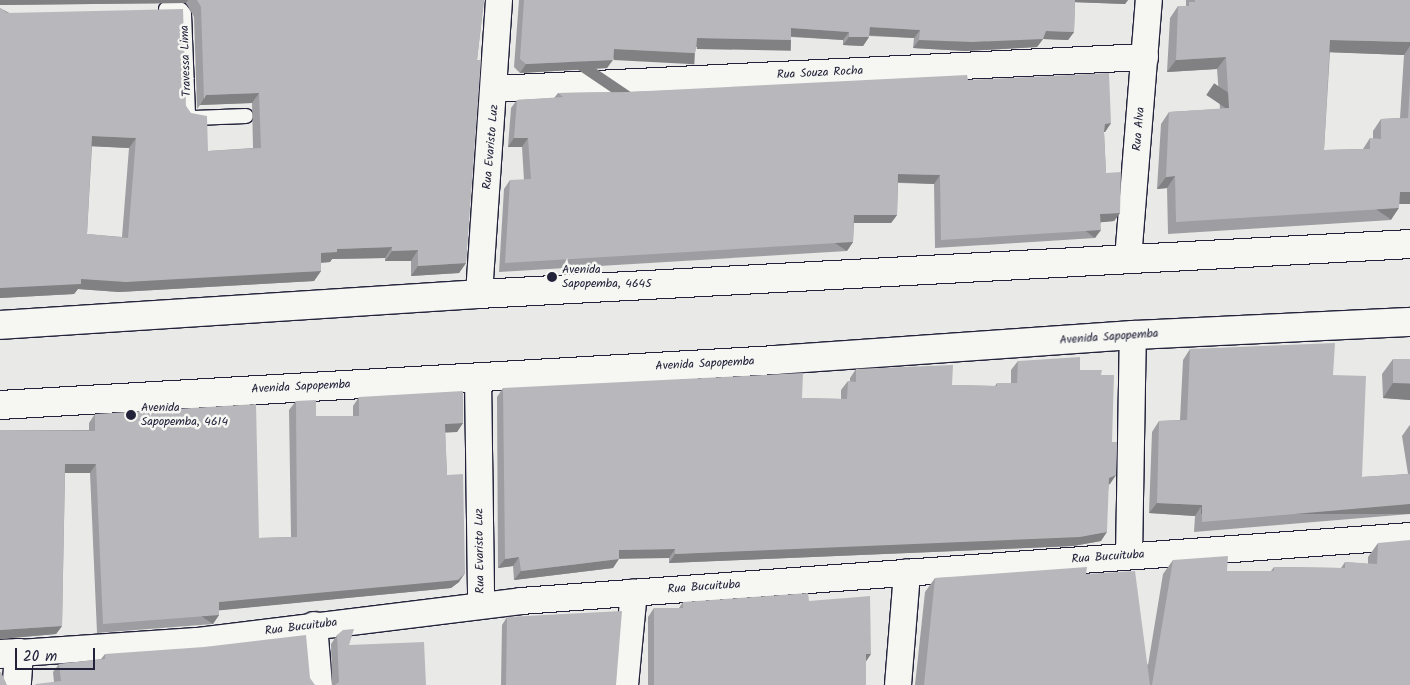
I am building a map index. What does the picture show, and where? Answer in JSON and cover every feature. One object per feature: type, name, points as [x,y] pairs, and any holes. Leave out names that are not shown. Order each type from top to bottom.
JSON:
[{"type":"main road","points":[[0,326],[479,294],[1410,244]]},
{"type":"main road","name":"Avenida Sapopemba","points":[[0,405],[478,377],[1133,335],[1410,322]]},
{"type":"main road","points":[[10,654],[17,685]]},
{"type":"street","name":"Rua Evaristo Luz","points":[[479,294],[495,89],[499,0]]},
{"type":"street","name":"Rua Alva","points":[[1128,259],[1149,0]]},
{"type":"street","name":"Rua Souza Rocha","points":[[495,89],[1145,57]]},
{"type":"street","points":[[1129,556],[1133,335]]},
{"type":"street","name":"Rua Evaristo Luz","points":[[478,377],[481,605]]},
{"type":"street","name":"Rua Bucuituba","points":[[10,654],[196,641],[481,605],[634,592],[1410,536]]},
{"type":"street","points":[[898,685],[907,572]]},
{"type":"street","points":[[625,685],[634,592]]},
{"type":"street","points":[[314,625],[319,685]]},
{"type":"lane","name":"Travessa Lima","points":[[148,10],[177,9],[184,14],[190,117],[246,116]]},
{"type":"building","points":[[197,0],[484,0],[477,60],[481,60],[466,263],[418,266],[418,250],[392,251],[392,247],[337,249],[337,252],[321,253],[321,271],[126,282],[81,279],[81,284],[0,288],[0,8],[7,13],[183,9],[186,106],[191,113],[207,116],[208,151],[261,148],[259,93],[206,95],[204,99],[201,7]],"holes":[[[92,136],[136,138],[128,238],[87,234]]]},
{"type":"building","points":[[524,0],[1075,0],[1074,32],[1046,31],[1043,39],[972,42],[919,40],[920,30],[870,27],[869,37],[849,37],[849,32],[791,28],[791,40],[697,38],[695,53],[614,49],[613,60],[526,64],[520,59]]},
{"type":"building","points":[[1195,0],[1410,0],[1410,42],[1330,40],[1324,150],[1370,149],[1370,138],[1381,139],[1381,119],[1408,118],[1410,83],[1410,192],[1400,192],[1399,208],[1176,222],[1175,176],[1166,177],[1169,112],[1229,108],[1226,57],[1176,60],[1178,6],[1189,6],[1189,2],[1195,2]]},
{"type":"building","points":[[1109,73],[1111,123],[1105,124],[1104,132],[1106,173],[1121,172],[1120,213],[1100,214],[1101,230],[941,240],[940,175],[898,174],[897,215],[854,215],[853,242],[505,263],[510,180],[531,179],[528,138],[514,138],[517,100],[563,97],[558,93],[628,92],[967,75],[968,80]]},
{"type":"building","points":[[1335,343],[1333,375],[1366,376],[1362,477],[1410,474],[1410,504],[1202,522],[1202,505],[1157,503],[1159,421],[1187,420],[1190,349]]},
{"type":"building","points":[[1080,357],[1080,370],[1102,370],[1101,375],[1114,375],[1112,442],[1117,442],[1116,475],[1109,478],[1107,532],[1080,537],[675,554],[675,549],[619,550],[619,559],[521,571],[519,557],[505,559],[503,388],[803,373],[802,398],[847,399],[848,381],[856,382],[856,369],[953,365],[952,385],[997,386],[997,383],[1017,383],[1018,361]]},
{"type":"building","points":[[1393,359],[1410,359],[1410,383],[1393,383]]},
{"type":"building","points":[[463,391],[463,423],[445,424],[447,475],[463,474],[465,573],[458,580],[219,602],[219,615],[103,624],[96,464],[65,464],[62,626],[0,630],[0,430],[95,431],[95,414],[256,404],[259,538],[297,537],[296,401],[316,400],[316,416],[359,416],[359,397]]},
{"type":"building","points":[[1410,540],[1410,685],[1152,685],[1173,560],[1228,556],[1227,571],[1274,571],[1274,567],[1345,568],[1345,562],[1377,564],[1378,543]]},
{"type":"building","points":[[1087,567],[1086,574],[1135,571],[1150,685],[924,685],[935,578]]},
{"type":"building","points":[[808,593],[809,601],[870,596],[871,654],[866,654],[866,685],[654,685],[654,608],[683,608],[683,602]]},
{"type":"building","points":[[622,611],[616,685],[506,685],[507,617]]},
{"type":"building","points":[[354,629],[349,645],[424,642],[426,685],[335,685],[339,682],[337,635],[343,630]]},
{"type":"building","points":[[306,635],[310,678],[315,685],[35,685],[61,681],[59,664],[105,659],[105,654],[204,647]]},
{"type":"building","points":[[1,672],[7,685],[0,685]]},
{"type":"place","name":"Avenida Sapopemba, 4645","points":[[552,277]]},
{"type":"place","name":"Avenida Sapopemba, 4614","points":[[131,415]]}]
